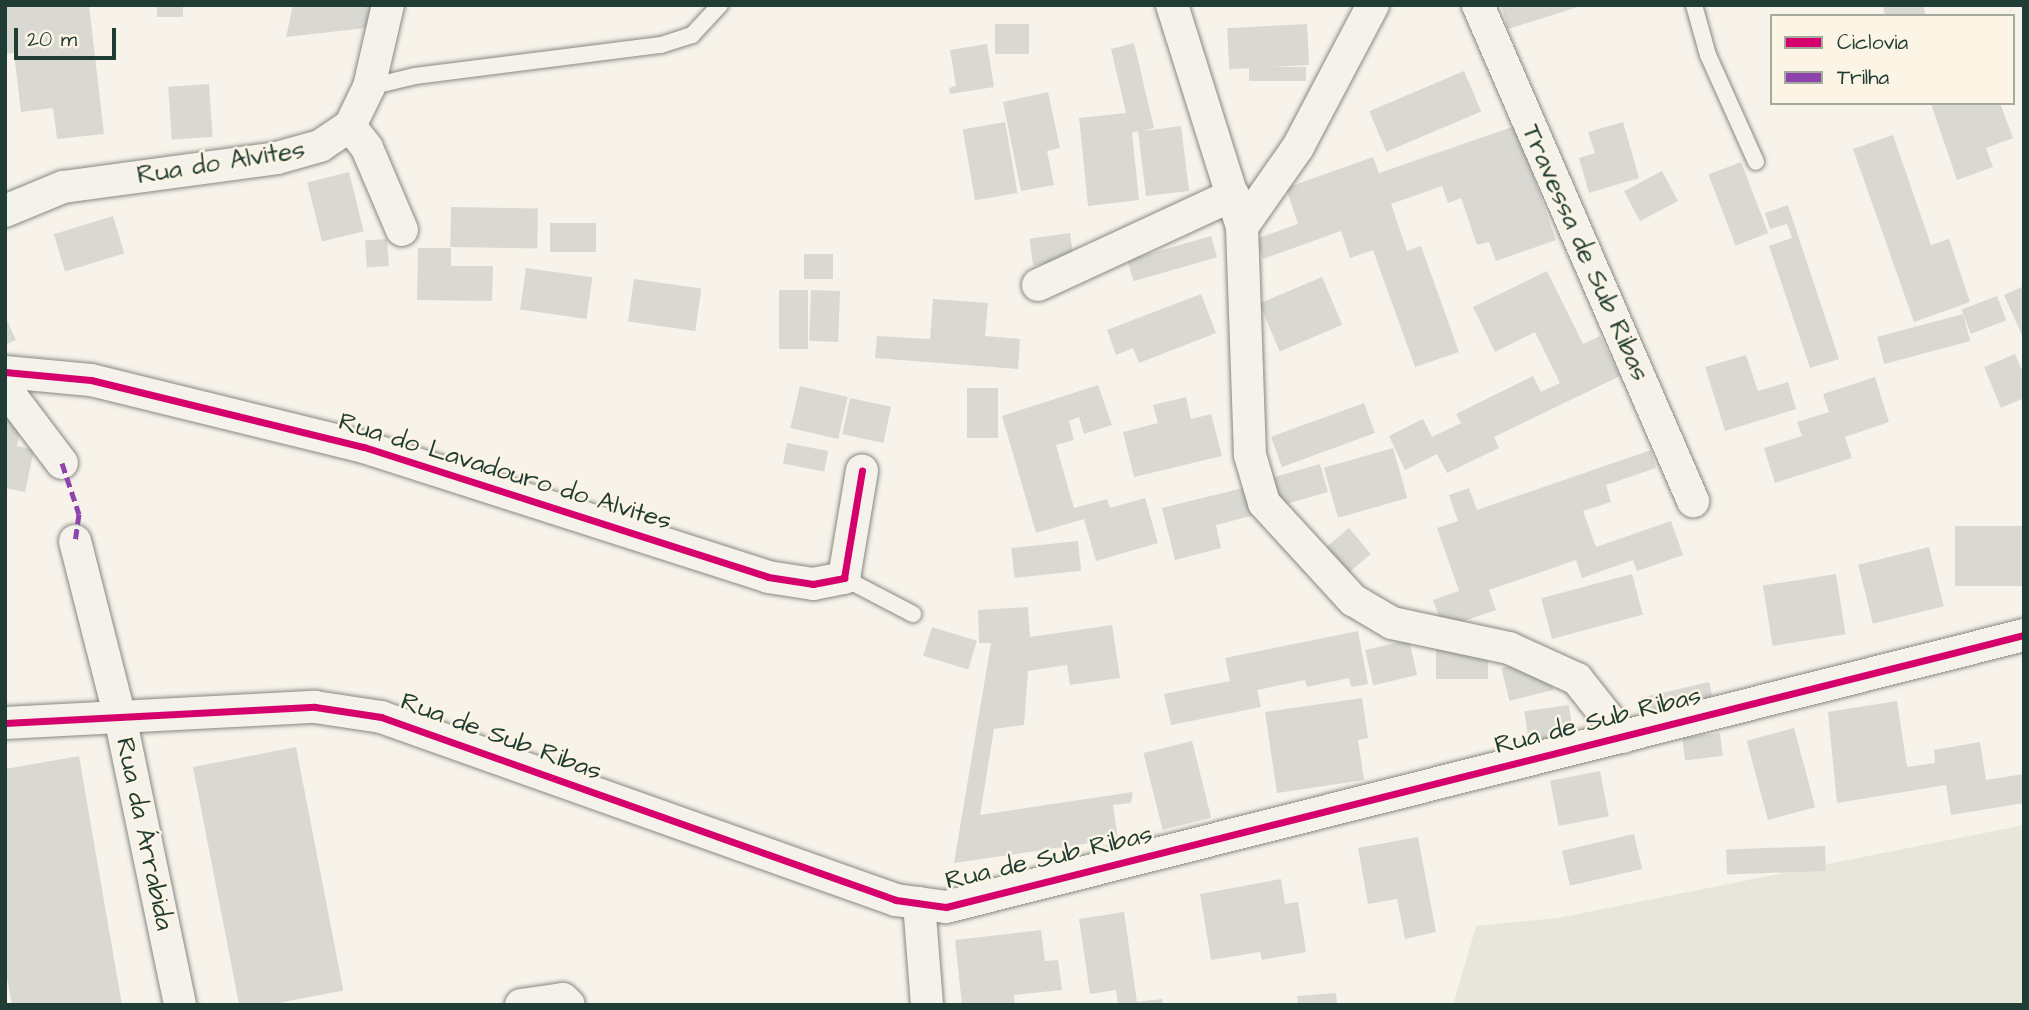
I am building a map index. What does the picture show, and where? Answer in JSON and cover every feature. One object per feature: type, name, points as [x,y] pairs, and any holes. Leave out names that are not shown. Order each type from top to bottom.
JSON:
[{"type":"street","points":[[388,5],[369,87],[350,126],[367,148],[402,230]]},
{"type":"street","points":[[1172,5],[1242,227],[1250,455],[1264,503],[1353,600],[1392,623],[1509,648],[1577,679],[1623,737]]},
{"type":"street","points":[[1242,227],[1298,147],[1373,5]]},
{"type":"street","name":"Travessa de Sub Ribas","points":[[1478,5],[1693,501]]},
{"type":"street","name":"Rua do Alvites","points":[[5,211],[63,187],[278,158],[320,146],[350,126]]},
{"type":"street","points":[[1038,285],[1233,195]]},
{"type":"street","name":"Rua do Lavadouro do Alvites","points":[[5,372],[91,380],[364,447],[768,577],[813,584],[844,578]]},
{"type":"street","points":[[5,388],[62,463]]},
{"type":"street","points":[[844,578],[862,471]]},
{"type":"street","name":"Rua da Árrabida","points":[[75,541],[120,717],[180,1005]]},
{"type":"street","name":"Rua de Sub Ribas","points":[[5,723],[315,707],[381,717],[919,903],[946,907],[2024,635]]},
{"type":"street","points":[[919,903],[927,1005]]},
{"type":"street","points":[[522,1005],[563,999],[569,1005]]},
{"type":"lane","points":[[369,87],[415,76],[661,45],[692,35],[720,5]]},
{"type":"lane","points":[[1694,5],[1709,55],[1756,162]]},
{"type":"lane","points":[[844,578],[914,614]]},
{"type":"shaded area","points":[[2024,825],[2024,1005],[1453,1005],[1476,926],[1558,918]]},
{"type":"building","points":[[5,5],[89,5],[104,134],[57,139],[53,108],[21,112],[14,53],[5,54]]},
{"type":"building","points":[[157,5],[183,5],[183,17],[157,17]]},
{"type":"building","points":[[293,5],[381,5],[375,27],[286,37]]},
{"type":"building","points":[[1501,5],[1577,5],[1578,7],[1508,29]]},
{"type":"building","points":[[1923,5],[1925,14],[1885,14],[1883,6]]},
{"type":"building","points":[[995,24],[1029,24],[1029,54],[995,54]]},
{"type":"building","points":[[1307,24],[1309,65],[1229,69],[1227,28]]},
{"type":"building","points":[[1134,43],[1154,128],[1144,131],[1181,126],[1189,191],[1146,196],[1138,131],[1132,133],[1139,200],[1088,206],[1079,118],[1126,113],[1111,49]]},
{"type":"building","points":[[987,44],[994,87],[950,94],[949,88],[956,86],[950,50]]},
{"type":"building","points":[[1249,67],[1306,67],[1306,81],[1249,81]]},
{"type":"building","points":[[1464,71],[1481,112],[1386,152],[1369,111]]},
{"type":"building","points":[[209,84],[213,137],[172,140],[168,87]]},
{"type":"building","points":[[1048,92],[1060,148],[1047,151],[1054,185],[1021,191],[1003,102]]},
{"type":"building","points":[[1931,105],[2001,105],[2013,138],[1986,148],[1993,167],[1957,180]]},
{"type":"building","points":[[1005,122],[1018,193],[975,200],[963,129]]},
{"type":"building","points":[[1623,122],[1639,178],[1589,193],[1579,158],[1595,153],[1588,132]]},
{"type":"building","points":[[1521,124],[1525,152],[1556,240],[1496,261],[1489,242],[1477,245],[1461,198],[1448,203],[1442,186],[1391,204],[1407,251],[1421,246],[1459,352],[1415,367],[1373,250],[1350,258],[1341,231],[1263,259],[1256,239],[1298,224],[1286,188],[1373,157],[1379,173]]},
{"type":"building","points":[[1893,135],[1931,245],[1949,239],[1970,302],[1914,322],[1853,149]]},
{"type":"building","points":[[1741,162],[1768,233],[1736,245],[1708,175]]},
{"type":"building","points":[[1662,171],[1678,201],[1640,221],[1624,191]]},
{"type":"building","points":[[349,172],[364,231],[322,242],[307,182]]},
{"type":"building","points":[[1788,205],[1839,359],[1810,368],[1769,246],[1792,238],[1787,224],[1770,229],[1765,213]]},
{"type":"building","points":[[451,207],[538,209],[537,249],[450,247]]},
{"type":"building","points":[[113,216],[124,253],[65,271],[54,234]]},
{"type":"building","points":[[550,223],[596,223],[596,252],[550,252]]},
{"type":"building","points":[[1070,233],[1074,260],[1033,265],[1029,239]]},
{"type":"building","points":[[1211,236],[1217,257],[1133,281],[1127,260]]},
{"type":"building","points":[[387,239],[389,266],[367,267],[365,241]]},
{"type":"building","points":[[418,248],[451,248],[451,266],[493,266],[492,301],[417,300]]},
{"type":"building","points":[[804,254],[833,254],[833,279],[804,279]]},
{"type":"building","points":[[526,268],[592,277],[587,319],[520,310]]},
{"type":"building","points":[[1547,271],[1583,344],[1600,336],[1620,376],[1494,437],[1499,448],[1447,473],[1437,454],[1405,470],[1389,436],[1423,419],[1432,437],[1461,423],[1456,414],[1533,376],[1541,392],[1560,383],[1535,332],[1495,352],[1473,307]]},
{"type":"building","points":[[1322,277],[1342,325],[1280,351],[1259,304]]},
{"type":"building","points":[[634,279],[701,288],[695,331],[628,322]]},
{"type":"building","points":[[2024,286],[2024,340],[2004,295]]},
{"type":"building","points":[[779,290],[808,290],[808,349],[779,349]]},
{"type":"building","points":[[811,290],[840,291],[838,342],[809,341]]},
{"type":"building","points":[[1201,294],[1216,333],[1139,363],[1133,348],[1116,355],[1107,330]]},
{"type":"building","points":[[1997,296],[2006,320],[1971,334],[1962,310]]},
{"type":"building","points":[[933,299],[988,303],[985,336],[1020,339],[1018,369],[875,358],[877,336],[930,339]]},
{"type":"building","points":[[1963,314],[1970,341],[1884,364],[1877,337]]},
{"type":"building","points":[[5,316],[16,340],[5,345]]},
{"type":"building","points":[[2015,354],[2024,375],[2024,398],[2001,408],[1984,367]]},
{"type":"building","points":[[1746,355],[1758,391],[1788,382],[1796,409],[1725,431],[1705,367]]},
{"type":"building","points":[[1875,377],[1889,422],[1845,437],[1852,458],[1775,483],[1764,448],[1802,436],[1797,422],[1829,412],[1823,394]]},
{"type":"building","points":[[1098,385],[1112,425],[1084,434],[1079,417],[1069,421],[1074,440],[1056,445],[1074,508],[1107,499],[1110,508],[1145,498],[1158,543],[1096,561],[1084,519],[1036,533],[1002,416]]},
{"type":"building","points":[[800,386],[848,397],[838,439],[790,428]]},
{"type":"building","points":[[967,388],[998,388],[998,438],[967,438]]},
{"type":"building","points":[[1186,397],[1191,419],[1211,414],[1222,456],[1134,477],[1123,432],[1158,423],[1153,405]]},
{"type":"building","points":[[850,398],[891,407],[883,443],[842,434]]},
{"type":"building","points":[[1364,403],[1375,433],[1282,467],[1271,437]]},
{"type":"building","points":[[5,411],[24,415],[17,446],[34,450],[25,492],[5,488]]},
{"type":"building","points":[[787,443],[828,451],[824,472],[783,464]]},
{"type":"building","points":[[1393,448],[1407,498],[1338,518],[1324,468]]},
{"type":"building","points":[[1651,450],[1656,468],[1606,485],[1611,502],[1583,511],[1596,547],[1671,521],[1683,555],[1637,571],[1633,560],[1582,578],[1576,560],[1489,590],[1496,610],[1443,628],[1433,600],[1459,591],[1437,528],[1458,521],[1449,495],[1469,488],[1477,510]]},
{"type":"building","points":[[1320,464],[1328,492],[1281,505],[1273,478]]},
{"type":"building","points":[[1251,486],[1258,514],[1216,525],[1221,548],[1175,560],[1162,508]]},
{"type":"building","points":[[1955,526],[2024,526],[2024,586],[1955,586]]},
{"type":"building","points":[[1349,528],[1371,554],[1347,574],[1325,548]]},
{"type":"building","points":[[1078,541],[1081,571],[1015,578],[1011,548]]},
{"type":"building","points":[[1929,547],[1944,606],[1873,624],[1858,565]]},
{"type":"building","points":[[1632,574],[1643,615],[1552,639],[1541,598]]},
{"type":"building","points":[[1836,574],[1846,634],[1772,646],[1763,586]]},
{"type":"building","points":[[1028,607],[1030,637],[1112,625],[1120,678],[1070,685],[1067,665],[1028,671],[1024,725],[994,729],[980,815],[1133,792],[1131,803],[1113,805],[1118,839],[954,863],[991,643],[979,643],[978,610]]},
{"type":"building","points":[[932,627],[977,641],[968,669],[923,656]]},
{"type":"building","points":[[1358,631],[1368,684],[1351,687],[1349,678],[1307,687],[1305,680],[1257,690],[1261,707],[1171,725],[1164,694],[1230,681],[1225,658]]},
{"type":"building","points":[[1409,640],[1417,675],[1373,685],[1365,650]]},
{"type":"building","points":[[1436,646],[1488,646],[1488,679],[1436,679]]},
{"type":"building","points":[[1545,657],[1553,690],[1510,701],[1501,668]]},
{"type":"building","points":[[1709,682],[1713,699],[1644,715],[1640,698]]},
{"type":"building","points":[[1362,698],[1368,738],[1358,740],[1364,780],[1277,793],[1265,712]]},
{"type":"building","points":[[1897,701],[1907,767],[1935,763],[1934,750],[1980,742],[1986,780],[2024,774],[2024,803],[1951,815],[1946,785],[1837,803],[1828,712]]},
{"type":"building","points":[[1569,705],[1574,739],[1529,745],[1524,711]]},
{"type":"building","points":[[1794,728],[1815,807],[1768,820],[1747,741]]},
{"type":"building","points":[[1720,733],[1723,756],[1685,760],[1682,738]]},
{"type":"building","points":[[1192,741],[1211,818],[1163,830],[1143,753]]},
{"type":"building","points":[[296,747],[343,990],[268,1005],[239,1005],[193,767]]},
{"type":"building","points":[[79,756],[122,1005],[12,1005],[5,967],[5,769]]},
{"type":"building","points":[[1600,771],[1609,816],[1559,826],[1550,781]]},
{"type":"building","points":[[1634,834],[1642,869],[1570,886],[1562,851]]},
{"type":"building","points":[[1418,837],[1436,932],[1405,939],[1397,899],[1368,904],[1358,848]]},
{"type":"building","points":[[1825,846],[1826,871],[1727,874],[1726,849]]},
{"type":"building","points":[[1281,879],[1285,904],[1298,902],[1306,952],[1262,960],[1260,952],[1211,960],[1200,894]]},
{"type":"building","points":[[1124,912],[1137,1002],[1162,999],[1163,1005],[1118,1005],[1116,990],[1090,994],[1079,919]]},
{"type":"building","points":[[1041,930],[1045,961],[1058,960],[1062,990],[1014,995],[1015,1005],[962,1005],[955,940]]},
{"type":"building","points":[[1336,993],[1337,1005],[1298,1005],[1297,996]]},
{"type":"marked path","points":[[62,463],[79,514],[75,541]]},
{"type":"cycle path","points":[[5,372],[91,380],[364,447],[768,577],[813,584],[844,578],[862,471]]},
{"type":"cycle path","points":[[5,723],[315,707],[381,717],[896,900],[946,907],[2024,635]]}]
